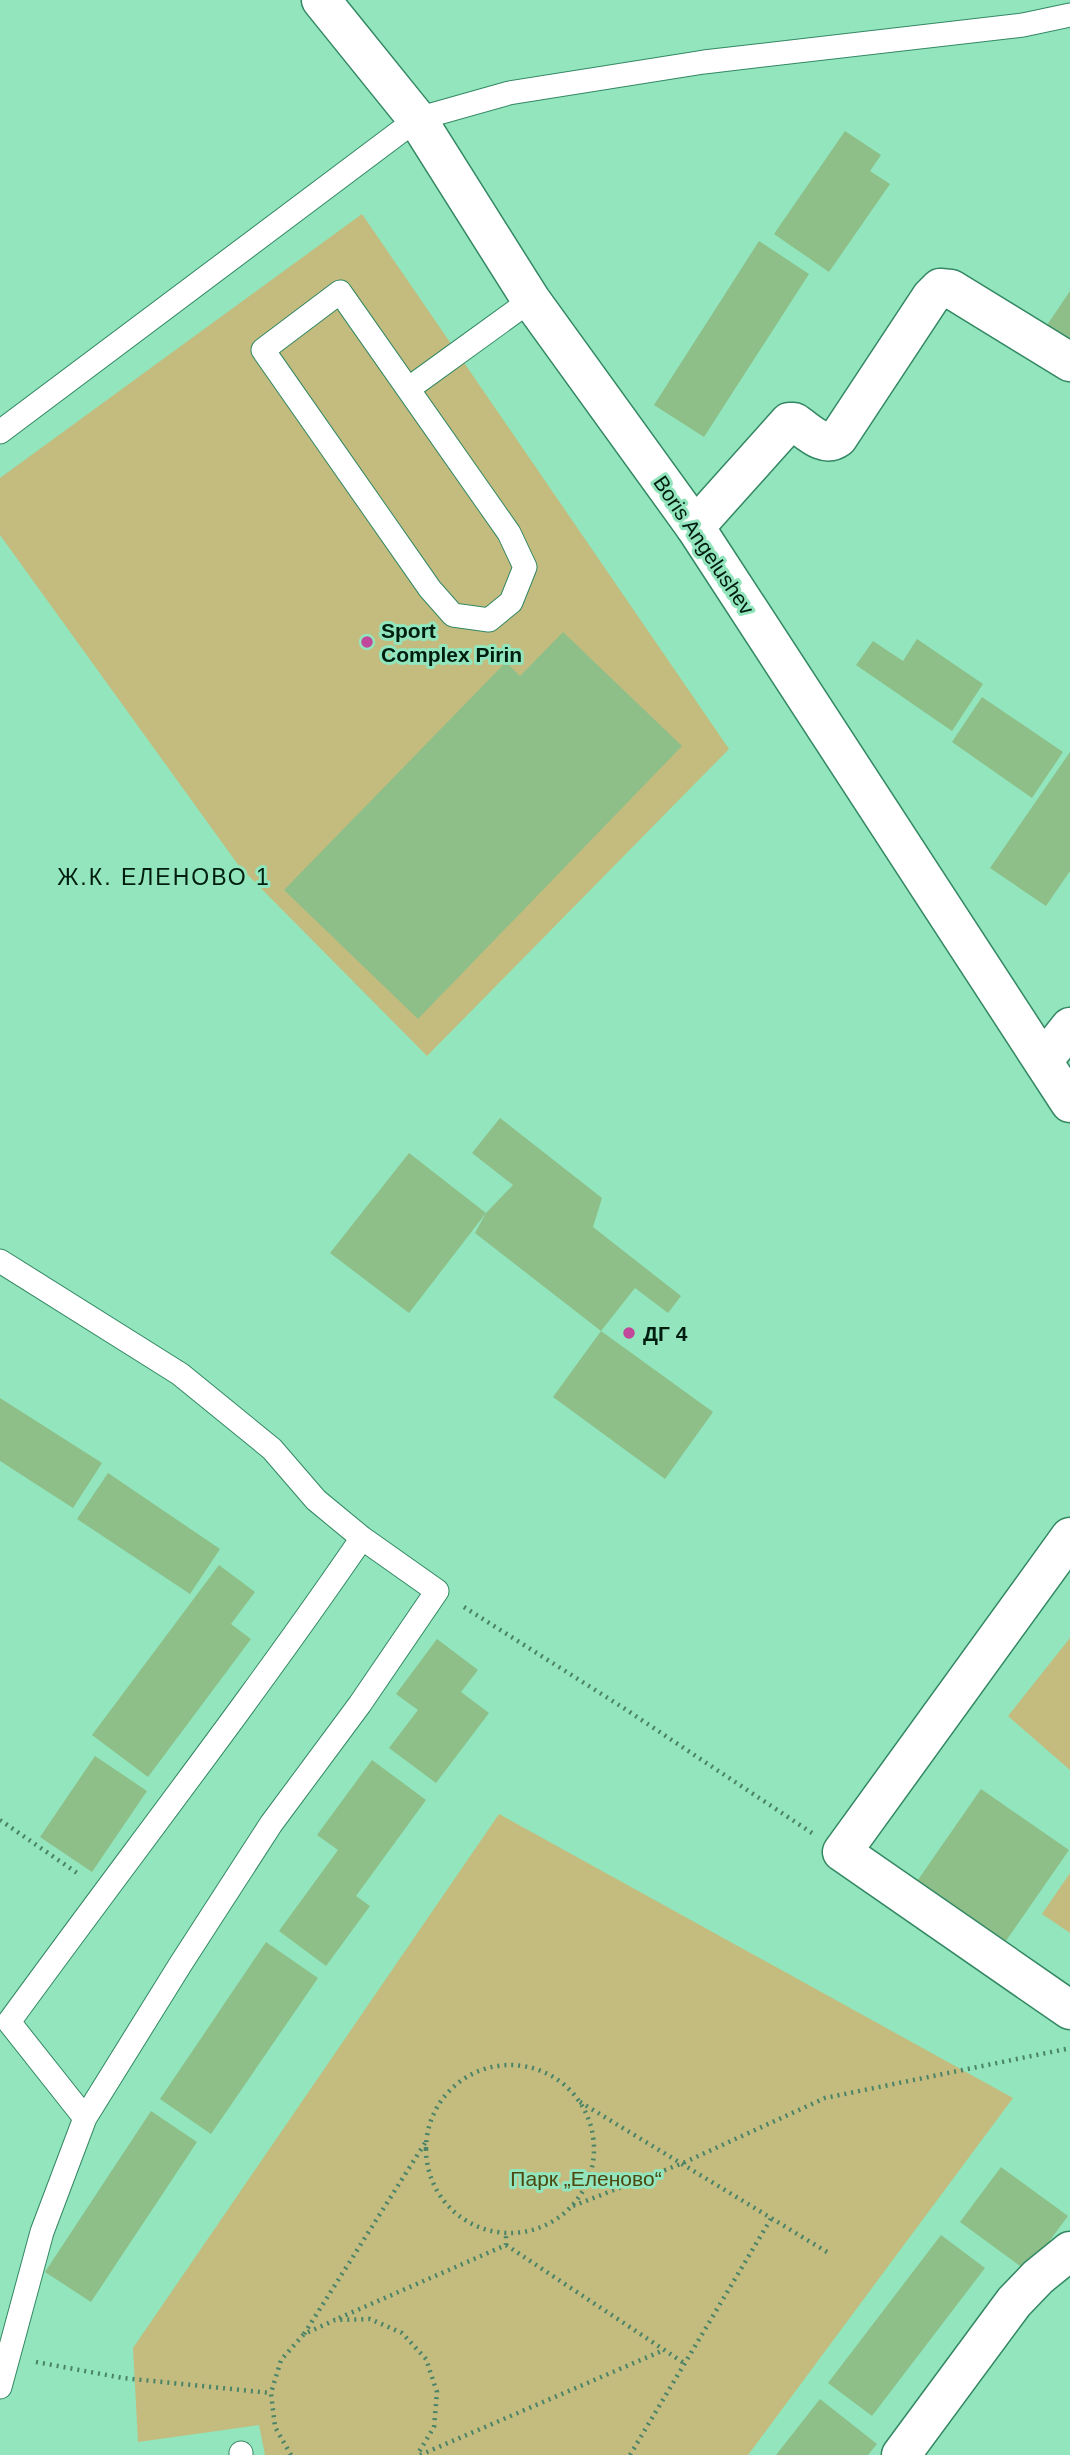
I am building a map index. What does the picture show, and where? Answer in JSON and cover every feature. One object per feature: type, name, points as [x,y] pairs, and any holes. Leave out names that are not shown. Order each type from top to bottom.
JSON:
[{"type":"street","name":"Boris Angelushev","points":[[321,0],[417,119],[531,300],[695,527],[1070,1103]]},
{"type":"street","points":[[695,527],[789,422],[794,422],[824,442],[832,442],[838,438],[931,297],[940,288],[951,289],[1070,362]]},
{"type":"street","points":[[1043,1061],[1070,1027]]},
{"type":"street","points":[[1070,1537],[842,1852],[1070,2010]]},
{"type":"street","points":[[901,2455],[1014,2302],[1038,2277],[1070,2251]]},
{"type":"lane","points":[[0,432],[417,119],[522,91],[704,62],[1023,25],[1070,15]]},
{"type":"lane","points":[[340,292],[408,388],[509,533],[525,567],[511,602],[489,620],[453,615],[430,589],[264,350],[340,292]]},
{"type":"lane","points":[[408,388],[531,300]]},
{"type":"lane","points":[[0,1261],[180,1374],[272,1448],[316,1500],[362,1538],[437,1591],[360,1704],[271,1825],[85,2118],[42,2232],[0,2387]]},
{"type":"lane","points":[[85,2118],[9,2022],[301,1626],[362,1538]]},
{"type":"path","points":[[437,1591],[622,1707],[842,1852]]},
{"type":"path","points":[[0,1820],[104,1891]]},
{"type":"path","points":[[425,2143],[430,2176],[447,2205],[474,2225],[506,2234],[542,2227],[573,2206],[683,2163],[825,2098],[1070,2048]]},
{"type":"path","points":[[291,2455],[275,2427],[271,2393],[281,2360],[304,2334],[425,2143],[435,2109],[457,2082],[488,2067],[523,2065],[556,2077],[580,2102],[827,2252]]},
{"type":"path","points":[[573,2206],[591,2174],[594,2137],[580,2102]]},
{"type":"path","points":[[630,2455],[772,2217]]},
{"type":"path","points":[[506,2234],[506,2245]]},
{"type":"path","points":[[304,2334],[506,2245]]},
{"type":"path","points":[[506,2245],[684,2363]]},
{"type":"path","points":[[335,2320],[370,2319],[402,2333],[426,2359],[438,2392],[434,2427],[419,2455]]},
{"type":"path","points":[[419,2455],[664,2350]]},
{"type":"path","points":[[8,2357],[123,2378],[271,2393]]},
{"type":"green space","name":"Sport Complex Pirin","points":[[362,214],[729,749],[427,1056],[239,866],[0,535],[0,478]]},
{"type":"green space","points":[[1070,1638],[1070,1770],[1008,1716]]},
{"type":"green space","name":"Парк „Еленово“","points":[[499,1814],[1013,2098],[748,2455],[265,2455],[259,2425],[138,2442],[133,2348]]},
{"type":"green space","points":[[1070,1873],[1070,1933],[1042,1914]]},
{"type":"building","points":[[845,131],[881,155],[870,171],[890,184],[829,272],[774,234]]},
{"type":"building","points":[[759,241],[809,274],[704,437],[654,405]]},
{"type":"building","points":[[1070,291],[1070,344],[1045,328]]},
{"type":"building","points":[[563,632],[682,746],[418,1019],[284,890],[506,662],[520,676]]},
{"type":"building","points":[[917,639],[983,684],[952,731],[856,665],[873,641],[903,661]]},
{"type":"building","points":[[982,697],[1063,752],[1032,798],[952,742]]},
{"type":"building","points":[[1070,752],[1070,871],[1046,906],[990,868]]},
{"type":"building","points":[[500,1118],[602,1198],[593,1227],[681,1296],[668,1313],[635,1288],[601,1331],[475,1233],[486,1213],[513,1185],[472,1153]]},
{"type":"building","points":[[409,1153],[486,1213],[409,1313],[330,1253]]},
{"type":"building","points":[[601,1331],[713,1412],[665,1479],[553,1397]]},
{"type":"building","points":[[0,1398],[102,1463],[73,1508],[0,1461]]},
{"type":"building","points":[[108,1473],[220,1549],[190,1594],[77,1519]]},
{"type":"building","points":[[219,1565],[255,1592],[231,1624],[251,1639],[148,1777],[92,1735]]},
{"type":"building","points":[[437,1639],[478,1670],[461,1692],[489,1713],[436,1783],[389,1748],[418,1710],[396,1694]]},
{"type":"building","points":[[95,1756],[147,1791],[92,1872],[40,1837]]},
{"type":"building","points":[[372,1760],[426,1800],[356,1896],[370,1906],[326,1966],[279,1931],[338,1850],[317,1835]]},
{"type":"building","points":[[981,1789],[1069,1850],[999,1951],[911,1890]]},
{"type":"building","points":[[266,1942],[318,1978],[211,2134],[160,2099]]},
{"type":"building","points":[[151,2111],[197,2142],[91,2302],[45,2272]]},
{"type":"building","points":[[1001,2167],[1068,2216],[1027,2271],[960,2222]]},
{"type":"building","points":[[941,2235],[985,2268],[872,2416],[828,2383]]},
{"type":"building","points":[[820,2399],[877,2444],[868,2455],[776,2455]]},
{"type":"place","name":"Sport Complex Pirin","points":[[367,642]]},
{"type":"place","name":"ДГ 4","points":[[629,1333]]},
{"type":"district","name":"Ж.К. ЕЛЕНОВО 1","points":[[164,877]]}]
